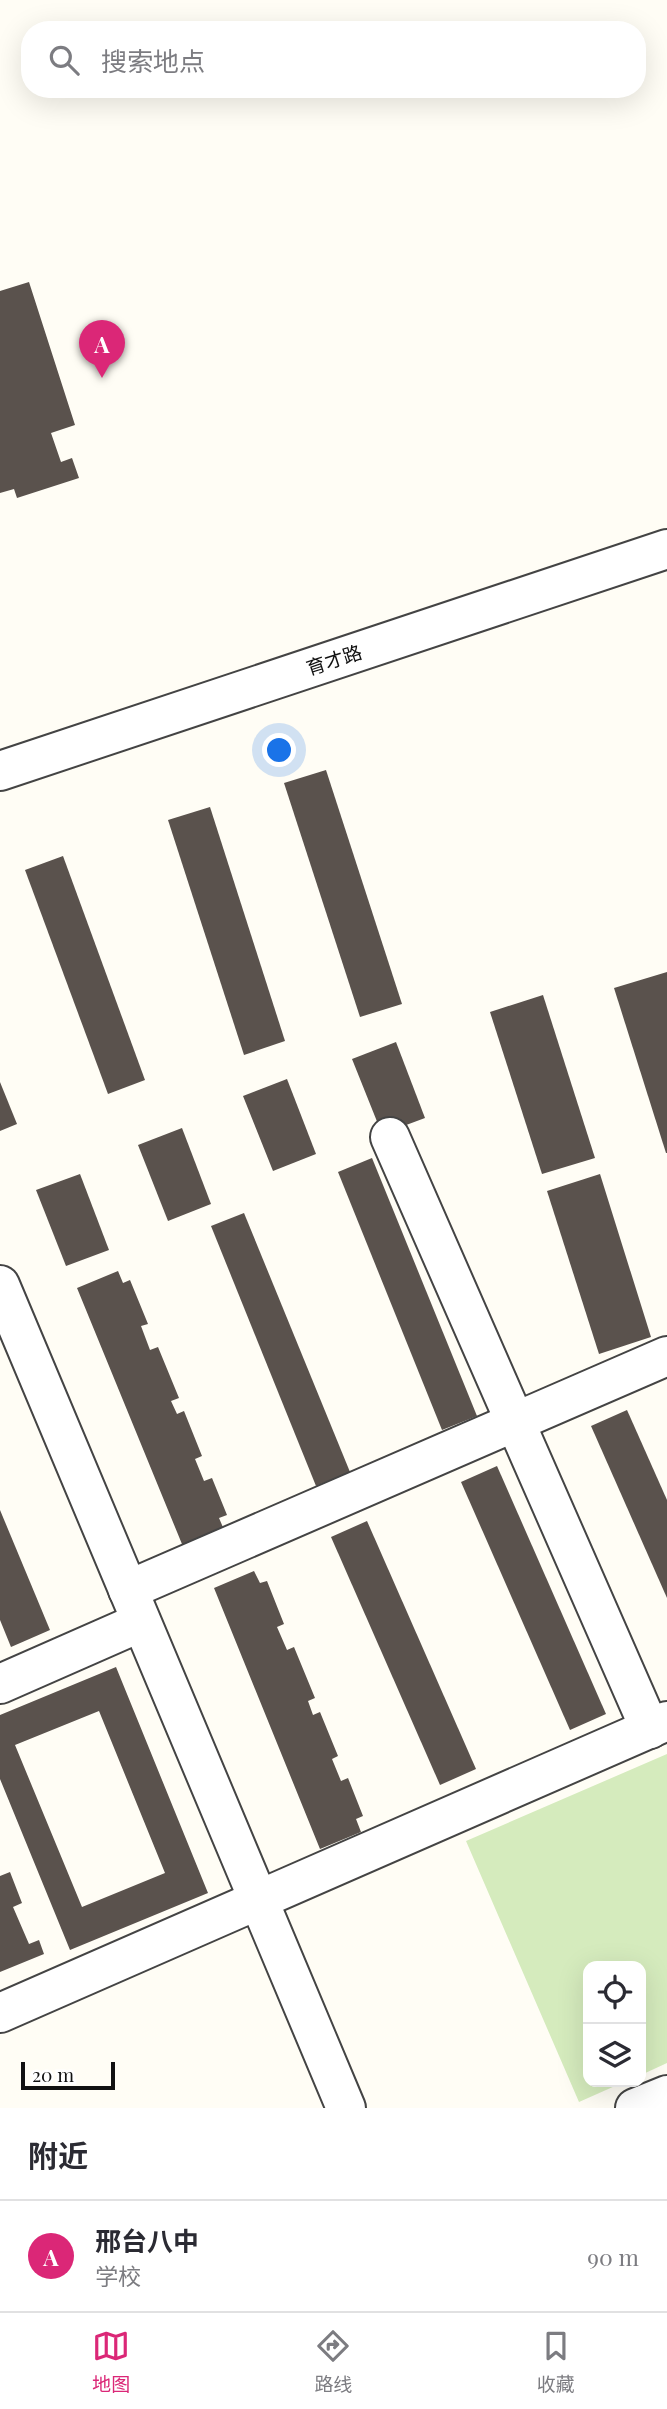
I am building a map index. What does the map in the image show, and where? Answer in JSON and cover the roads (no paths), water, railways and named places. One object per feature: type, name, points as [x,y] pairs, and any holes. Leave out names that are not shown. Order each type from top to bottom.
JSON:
[{"type":"street","name":"育才路","points":[[0,771],[667,549]]},
{"type":"street","points":[[0,2013],[659,1725],[516,1422],[390,1137]]},
{"type":"street","points":[[0,1285],[346,2108]]},
{"type":"street","points":[[0,1684],[135,1606],[516,1422],[667,1356]]},
{"type":"street","points":[[635,2108],[667,2095]]},
{"type":"place","name":"邢台八中","points":[[102,378]]}]
